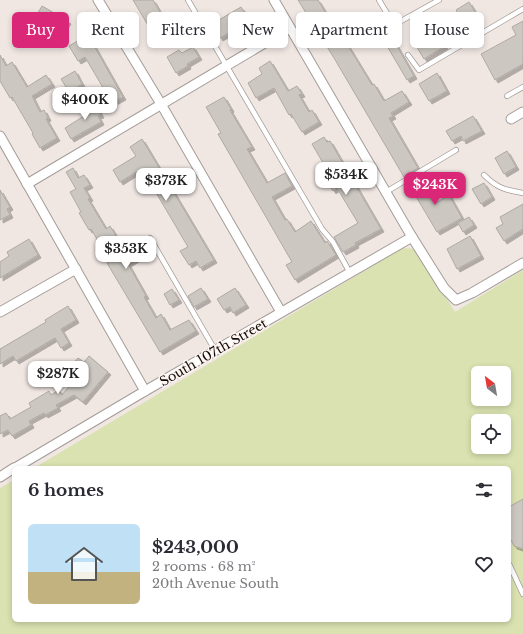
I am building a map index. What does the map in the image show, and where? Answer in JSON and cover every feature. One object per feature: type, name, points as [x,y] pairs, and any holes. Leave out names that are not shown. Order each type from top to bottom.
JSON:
[{"type":"street","points":[[98,0],[161,104],[281,312]]},
{"type":"street","points":[[274,0],[412,237],[444,288],[456,300],[472,293],[523,263]]},
{"type":"street","points":[[28,184],[290,28]]},
{"type":"street","points":[[511,119],[523,112]]},
{"type":"street","points":[[0,136],[145,391]]},
{"type":"street","name":"South 107th Street","points":[[17,466],[412,237]]},
{"type":"street","points":[[0,312],[76,269]]},
{"type":"street","name":"South 107th Street","points":[[0,477],[12,469]]},
{"type":"lane","points":[[188,0],[322,229],[333,242],[350,273]]},
{"type":"lane","points":[[379,0],[394,25],[439,0]]},
{"type":"lane","points":[[408,54],[418,70],[523,9]]},
{"type":"lane","points":[[508,96],[523,87]]},
{"type":"lane","points":[[386,192],[456,150]]},
{"type":"lane","points":[[484,175],[493,184],[502,189],[523,193]]},
{"type":"lane","points":[[150,238],[215,350]]},
{"type":"lane","points":[[511,568],[523,594]]},
{"type":"green space","points":[[403,248],[416,249],[455,312],[523,270],[523,634],[0,634],[0,488],[12,481],[12,622],[511,622],[511,466],[37,466]]},
{"type":"building","points":[[133,0],[153,0],[160,12],[147,12],[147,24]]},
{"type":"building","points":[[298,0],[318,0],[325,12],[305,12]]},
{"type":"building","points":[[469,2],[475,12],[457,12],[456,10]]},
{"type":"building","points":[[42,6],[52,12],[38,12]]},
{"type":"building","points":[[241,7],[244,12],[232,12]]},
{"type":"building","points":[[228,15],[228,33],[220,38],[220,19]]},
{"type":"building","points":[[523,21],[523,64],[495,80],[481,54],[516,35],[512,27]]},
{"type":"building","points":[[77,41],[77,48],[95,48],[123,97],[112,103],[85,57],[78,61],[69,46]]},
{"type":"building","points":[[194,48],[199,57],[176,73],[167,57],[179,50],[182,53]]},
{"type":"building","points":[[328,48],[349,48],[372,85],[374,84],[384,101],[402,91],[409,102],[391,113],[393,116],[389,118],[418,168],[404,177]]},
{"type":"building","points":[[388,48],[398,48],[414,76],[407,80]]},
{"type":"building","points":[[417,48],[442,48],[424,59]]},
{"type":"building","points":[[0,55],[6,66],[12,62],[27,87],[46,75],[52,84],[32,96],[40,112],[44,110],[48,118],[46,119],[57,138],[40,148],[12,97],[10,98],[0,81]]},
{"type":"building","points":[[270,61],[288,91],[297,86],[302,94],[299,95],[309,112],[312,110],[319,122],[302,132],[291,114],[289,115],[274,88],[256,98],[248,83],[262,74],[259,68]]},
{"type":"building","points":[[75,71],[82,84],[69,92],[61,79]]},
{"type":"building","points":[[437,73],[447,91],[429,101],[419,84]]},
{"type":"building","points":[[224,97],[252,147],[247,149],[267,183],[285,173],[292,186],[272,197],[285,220],[287,219],[295,232],[311,221],[325,243],[327,241],[336,255],[295,280],[286,265],[292,262],[218,134],[221,133],[206,107]]},
{"type":"building","points":[[94,102],[101,115],[98,116],[101,122],[71,139],[65,128],[84,116],[80,110]]},
{"type":"building","points":[[473,116],[482,131],[463,141],[461,136],[452,141],[446,131]]},
{"type":"building","points":[[324,137],[327,142],[330,141],[381,229],[355,243],[356,245],[343,252],[334,237],[358,223],[337,188],[333,191],[321,171],[326,168],[312,144]]},
{"type":"building","points":[[142,139],[214,260],[200,268],[196,261],[189,265],[180,251],[188,247],[148,179],[142,183],[136,172],[120,182],[113,170],[136,156],[130,147]]},
{"type":"building","points":[[507,151],[516,167],[504,174],[495,158]]},
{"type":"building","points":[[73,168],[78,178],[84,175],[90,185],[84,188],[90,198],[88,199],[106,229],[110,226],[125,251],[141,241],[147,252],[128,264],[146,296],[144,297],[156,318],[161,314],[170,330],[189,320],[196,331],[160,352],[107,263],[110,261],[91,229],[89,230],[79,213],[81,212],[70,192],[76,189],[66,172]]},
{"type":"building","points":[[420,176],[436,203],[449,195],[462,218],[437,232],[408,183]]},
{"type":"building","points":[[484,183],[492,197],[481,204],[472,189]]},
{"type":"building","points":[[0,190],[10,207],[7,209],[10,215],[0,220]]},
{"type":"building","points":[[523,204],[523,229],[504,241],[496,228],[503,224],[500,217]]},
{"type":"building","points":[[469,217],[474,225],[463,232],[458,223]]},
{"type":"building","points":[[470,236],[481,256],[457,269],[447,249]]},
{"type":"building","points":[[29,239],[38,255],[0,278],[0,262],[9,256],[7,252]]},
{"type":"building","points":[[201,288],[208,299],[194,307],[188,296]]},
{"type":"building","points":[[235,288],[246,305],[233,313],[230,307],[224,310],[217,299]]},
{"type":"building","points":[[172,289],[179,300],[170,305],[164,294]]},
{"type":"building","points":[[68,306],[76,320],[61,329],[69,343],[61,348],[55,338],[16,361],[13,356],[0,364],[0,349],[46,322],[45,320]]},
{"type":"building","points":[[89,356],[108,372],[83,402],[74,395],[56,405],[58,408],[29,421],[31,425],[12,436],[8,430],[0,434],[0,416],[6,413],[10,419],[31,407],[29,403],[49,391],[51,395],[59,390],[62,395],[75,379],[66,372],[78,358],[84,362]]},
{"type":"building","points":[[523,499],[523,549],[514,546],[511,540],[511,506]]}]
